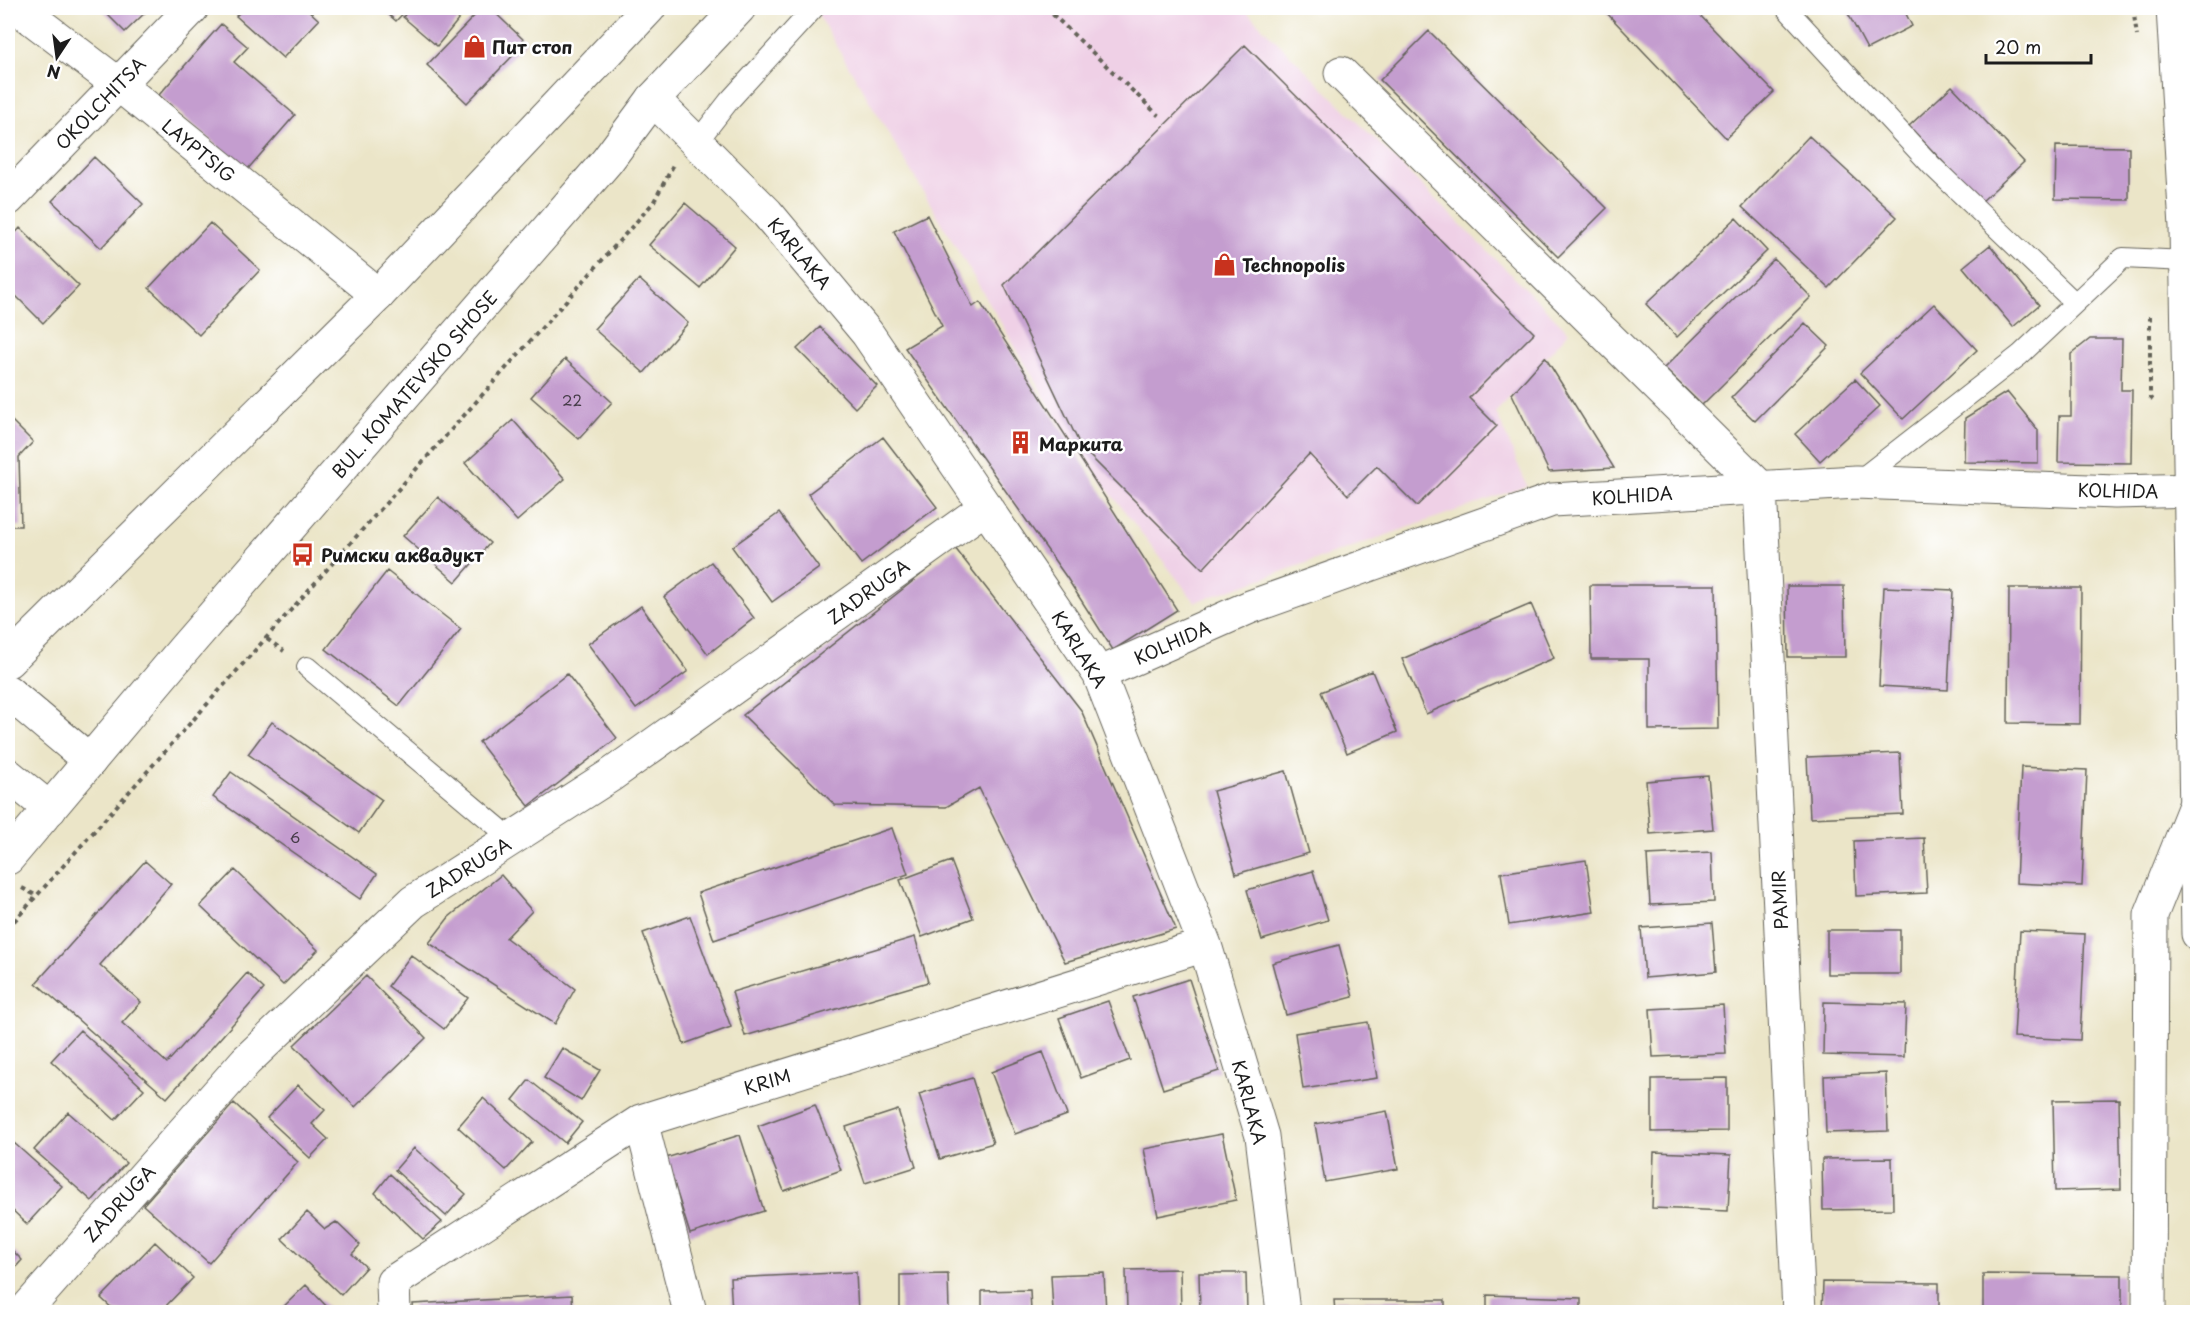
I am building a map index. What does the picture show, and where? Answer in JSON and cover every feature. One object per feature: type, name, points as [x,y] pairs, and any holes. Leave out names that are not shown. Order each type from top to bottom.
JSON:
[{"type":"street","name":"LAYPTSIG","points":[[18,8],[118,84],[378,295]]},
{"type":"street","name":"OKOLCHITSA","points":[[8,199],[192,8]]},
{"type":"street","points":[[8,661],[378,295],[649,8]]},
{"type":"street","name":"BUL. KOMATEVSKO SHOSE","points":[[50,809],[607,161],[653,99],[739,8]]},
{"type":"street","points":[[2172,8],[2179,88],[2193,490],[2194,808],[2198,934]]},
{"type":"street","points":[[1341,73],[1760,487]]},
{"type":"street","name":"KARLAKA","points":[[653,99],[767,213],[867,333],[1099,674],[1204,945],[1262,1136],[1283,1312]]},
{"type":"street","name":"KOLHIDA","points":[[1099,674],[1250,607],[1552,500],[1856,482],[2115,492],[2193,490]]},
{"type":"street","name":"PAMIR","points":[[1760,487],[1799,1312]]},
{"type":"street","name":"ZADRUGA","points":[[24,1312],[246,1061],[413,902],[611,775],[986,507]]},
{"type":"street","points":[[8,692],[90,761]]},
{"type":"street","points":[[8,775],[50,809],[8,858]]},
{"type":"street","points":[[2149,1312],[2151,915],[2194,808]]},
{"type":"street","name":"KRIM","points":[[394,1312],[393,1282],[641,1120],[1204,945]]},
{"type":"street","points":[[641,1120],[690,1312]]},
{"type":"lane","points":[[693,138],[814,8]]},
{"type":"lane","points":[[1786,8],[1931,165],[2075,303]]},
{"type":"lane","points":[[1856,482],[2020,355],[2122,258],[2186,261]]},
{"type":"lane","points":[[307,667],[512,839]]},
{"type":"path","points":[[1046,8],[1159,116]]},
{"type":"path","points":[[2133,8],[2139,46]]},
{"type":"path","points":[[8,928],[653,203],[693,138]]},
{"type":"path","points":[[2150,259],[2150,398],[2154,402]]},
{"type":"shaded area","points":[[822,8],[1243,8],[1569,332],[1496,412],[1527,486],[1195,602],[1074,446],[817,13]]},
{"type":"building","points":[[101,8],[150,8],[125,32]]},
{"type":"building","points":[[244,8],[306,8],[319,20],[283,58],[236,16]]},
{"type":"building","points":[[381,8],[408,8],[396,21]]},
{"type":"building","points":[[410,8],[468,8],[437,46],[403,17]]},
{"type":"building","points":[[482,8],[490,8],[526,42],[467,103],[427,65]]},
{"type":"building","points":[[1602,8],[1693,8],[1774,92],[1726,138]]},
{"type":"building","points":[[1845,8],[1903,8],[1912,26],[1867,49]]},
{"type":"building","points":[[221,24],[248,47],[234,62],[295,115],[246,171],[159,95]]},
{"type":"building","points":[[1429,31],[1607,208],[1558,257],[1380,80]]},
{"type":"building","points":[[1245,45],[1534,333],[1469,398],[1497,426],[1417,506],[1377,466],[1348,495],[1309,454],[1203,569],[1081,447],[1004,285]]},
{"type":"building","points":[[1952,86],[2024,162],[1981,202],[1909,126]]},
{"type":"building","points":[[1809,136],[1897,217],[1829,288],[1742,207]]},
{"type":"building","points":[[2056,146],[2129,147],[2129,200],[2055,199]]},
{"type":"building","points":[[94,157],[143,204],[101,248],[52,201]]},
{"type":"building","points":[[685,203],[735,246],[700,288],[649,245]]},
{"type":"building","name":"Маркита","points":[[927,215],[973,307],[980,302],[1177,610],[1113,650],[1067,578],[905,348],[942,326],[894,231]]},
{"type":"building","points":[[1736,218],[1767,251],[1677,337],[1646,304]]},
{"type":"building","points":[[210,223],[260,270],[199,335],[149,288]]},
{"type":"building","points":[[20,228],[79,286],[43,323],[8,288],[8,241]]},
{"type":"building","points":[[1990,245],[2039,305],[2013,327],[1963,267]]},
{"type":"building","points":[[1774,259],[1811,297],[1702,405],[1664,368]]},
{"type":"building","points":[[639,279],[688,323],[644,373],[594,329]]},
{"type":"building","points":[[1934,304],[1977,350],[1903,419],[1860,373]]},
{"type":"building","points":[[1805,323],[1829,346],[1755,421],[1731,398]]},
{"type":"building","points":[[820,327],[877,386],[855,408],[797,349]]},
{"type":"building","points":[[2090,339],[2122,339],[2121,390],[2132,390],[2131,463],[2058,462],[2059,416],[2071,416],[2071,354]]},
{"type":"building","points":[[1545,357],[1614,468],[1549,472],[1512,394]]},
{"type":"building","points":[[565,359],[612,402],[579,439],[531,397]]},
{"type":"building","points":[[1855,379],[1880,406],[1820,461],[1795,434]]},
{"type":"building","points":[[2007,392],[2038,430],[2038,463],[1964,462],[1965,418]]},
{"type":"building","points":[[8,417],[33,442],[19,457],[21,526],[8,526]]},
{"type":"building","points":[[513,420],[565,479],[517,521],[465,463]]},
{"type":"building","points":[[883,437],[937,507],[861,564],[808,494]]},
{"type":"building","points":[[438,497],[490,543],[456,582],[403,536]]},
{"type":"building","points":[[779,513],[819,568],[772,602],[732,547]]},
{"type":"building","points":[[955,548],[1081,710],[1176,929],[1065,962],[979,788],[946,807],[835,805],[743,715]]},
{"type":"building","points":[[711,562],[754,618],[708,654],[664,597]]},
{"type":"building","points":[[387,571],[461,629],[399,706],[326,649]]},
{"type":"building","points":[[1590,585],[1716,585],[1718,729],[1649,730],[1649,659],[1591,659]]},
{"type":"building","points":[[1787,586],[1844,586],[1845,657],[1788,657]]},
{"type":"building","points":[[1884,587],[1953,590],[1948,690],[1879,686]]},
{"type":"building","points":[[2009,588],[2081,588],[2080,724],[2008,723]]},
{"type":"building","points":[[1531,604],[1554,658],[1426,714],[1402,659]]},
{"type":"building","points":[[641,606],[688,671],[636,709],[588,644]]},
{"type":"building","points":[[1372,671],[1397,732],[1347,753],[1321,692]]},
{"type":"building","points":[[567,674],[617,738],[529,806],[479,742]]},
{"type":"building","points":[[272,722],[382,800],[359,833],[248,754]]},
{"type":"building","points":[[1900,753],[1903,814],[1810,818],[1807,757]]},
{"type":"building","points":[[2021,767],[2087,770],[2082,886],[2016,883]]},
{"type":"building","points":[[1286,771],[1309,853],[1236,874],[1213,791]]},
{"type":"building","points":[[231,772],[377,874],[360,899],[213,797]]},
{"type":"building","points":[[1708,776],[1713,829],[1650,834],[1646,781]]},
{"type":"building","points":[[892,828],[908,874],[714,940],[698,893]]},
{"type":"building","points":[[1924,838],[1927,893],[1856,896],[1854,841]]},
{"type":"building","points":[[1712,852],[1714,902],[1650,905],[1647,855]]},
{"type":"building","points":[[1586,860],[1594,912],[1509,925],[1501,873]]},
{"type":"building","points":[[145,861],[171,884],[100,965],[141,1002],[122,1023],[167,1063],[247,973],[264,989],[167,1098],[36,983]]},
{"type":"building","points":[[951,861],[973,918],[922,937],[900,880]]},
{"type":"building","points":[[235,870],[318,950],[283,985],[200,906]]},
{"type":"building","points":[[1313,871],[1328,920],[1262,940],[1247,890]]},
{"type":"building","points":[[501,875],[532,911],[506,938],[575,989],[555,1024],[429,943],[449,917]]},
{"type":"building","points":[[690,916],[731,1027],[684,1044],[643,933]]},
{"type":"building","points":[[1712,923],[1716,972],[1645,978],[1641,928]]},
{"type":"building","points":[[1827,930],[1900,930],[1900,974],[1827,974]]},
{"type":"building","points":[[2020,931],[2085,934],[2080,1040],[2014,1037]]},
{"type":"building","points":[[915,937],[928,982],[745,1036],[732,992]]},
{"type":"building","points":[[1339,945],[1353,997],[1286,1015],[1272,963]]},
{"type":"building","points":[[411,955],[468,998],[444,1029],[388,986]]},
{"type":"building","points":[[366,976],[426,1038],[355,1107],[294,1045]]},
{"type":"building","points":[[1189,979],[1219,1071],[1163,1089],[1133,997]]},
{"type":"building","points":[[1108,1001],[1130,1060],[1081,1078],[1059,1018]]},
{"type":"building","points":[[1824,1002],[1906,1004],[1904,1057],[1823,1055]]},
{"type":"building","points":[[1723,1005],[1726,1054],[1653,1057],[1650,1009]]},
{"type":"building","points":[[1368,1022],[1377,1078],[1303,1089],[1295,1033]]},
{"type":"building","points":[[80,1030],[144,1089],[115,1120],[51,1061]]},
{"type":"building","points":[[562,1048],[600,1070],[581,1101],[544,1078]]},
{"type":"building","points":[[1043,1052],[1067,1115],[1015,1134],[991,1072]]},
{"type":"building","points":[[1886,1073],[1888,1131],[1826,1133],[1824,1076]]},
{"type":"building","points":[[972,1078],[993,1143],[940,1159],[919,1094]]},
{"type":"building","points":[[1727,1078],[1727,1131],[1652,1132],[1652,1079]]},
{"type":"building","points":[[529,1080],[582,1122],[565,1143],[513,1100]]},
{"type":"building","points":[[298,1085],[325,1110],[312,1124],[328,1139],[310,1158],[267,1118]]},
{"type":"building","points":[[483,1098],[532,1142],[506,1170],[458,1127]]},
{"type":"building","points":[[2119,1099],[2121,1189],[2055,1191],[2053,1100]]},
{"type":"building","points":[[234,1103],[298,1162],[209,1263],[143,1205]]},
{"type":"building","points":[[815,1105],[841,1170],[784,1191],[758,1126]]},
{"type":"building","points":[[898,1110],[916,1167],[865,1183],[846,1127]]},
{"type":"building","points":[[1387,1111],[1398,1169],[1325,1182],[1315,1124]]},
{"type":"building","points":[[68,1112],[126,1163],[92,1201],[34,1150]]},
{"type":"building","points":[[1222,1134],[1236,1200],[1158,1216],[1144,1149]]},
{"type":"building","points":[[740,1135],[764,1211],[690,1234],[666,1158]]},
{"type":"building","points":[[14,1143],[62,1186],[27,1224],[8,1206],[8,1150]]},
{"type":"building","points":[[414,1148],[466,1194],[446,1216],[395,1170]]},
{"type":"building","points":[[1654,1152],[1731,1155],[1728,1211],[1652,1208]]},
{"type":"building","points":[[1892,1158],[1893,1209],[1823,1210],[1822,1159]]},
{"type":"building","points":[[390,1174],[442,1222],[423,1239],[375,1193]]},
{"type":"building","points":[[307,1212],[325,1229],[336,1222],[360,1245],[352,1254],[366,1267],[341,1295],[282,1239]]},
{"type":"building","points":[[155,1242],[193,1278],[160,1312],[116,1312],[101,1298]]},
{"type":"building","points":[[8,1246],[22,1260],[8,1276]]},
{"type":"building","points":[[1180,1269],[1181,1312],[1127,1312],[1126,1270]]},
{"type":"building","points":[[856,1272],[858,1312],[732,1312],[730,1278]]},
{"type":"building","points":[[1104,1273],[1106,1312],[1053,1312],[1051,1275]]},
{"type":"building","points":[[1199,1273],[1246,1273],[1247,1312],[1200,1312]]},
{"type":"building","points":[[948,1274],[949,1312],[900,1312],[900,1275]]},
{"type":"building","points":[[1983,1274],[2122,1275],[2122,1312],[1983,1312]]},
{"type":"building","points":[[1823,1282],[1939,1283],[1939,1312],[1822,1312]]},
{"type":"building","points":[[306,1285],[332,1312],[278,1312]]},
{"type":"building","points":[[1030,1290],[1031,1312],[982,1312],[982,1291]]},
{"type":"building","points":[[572,1295],[573,1312],[414,1312],[413,1304]]},
{"type":"building","points":[[1487,1295],[1581,1298],[1581,1312],[1487,1312]]},
{"type":"building","points":[[1334,1300],[1445,1300],[1445,1312],[1335,1312]]},
{"type":"place","name":"Пит стоп","points":[[474,46]]},
{"type":"place","name":"Technopolis","points":[[1224,264]]},
{"type":"place","name":"Маркита","points":[[1021,443]]},
{"type":"place","name":"Римски аквадукт","points":[[303,554]]}]
